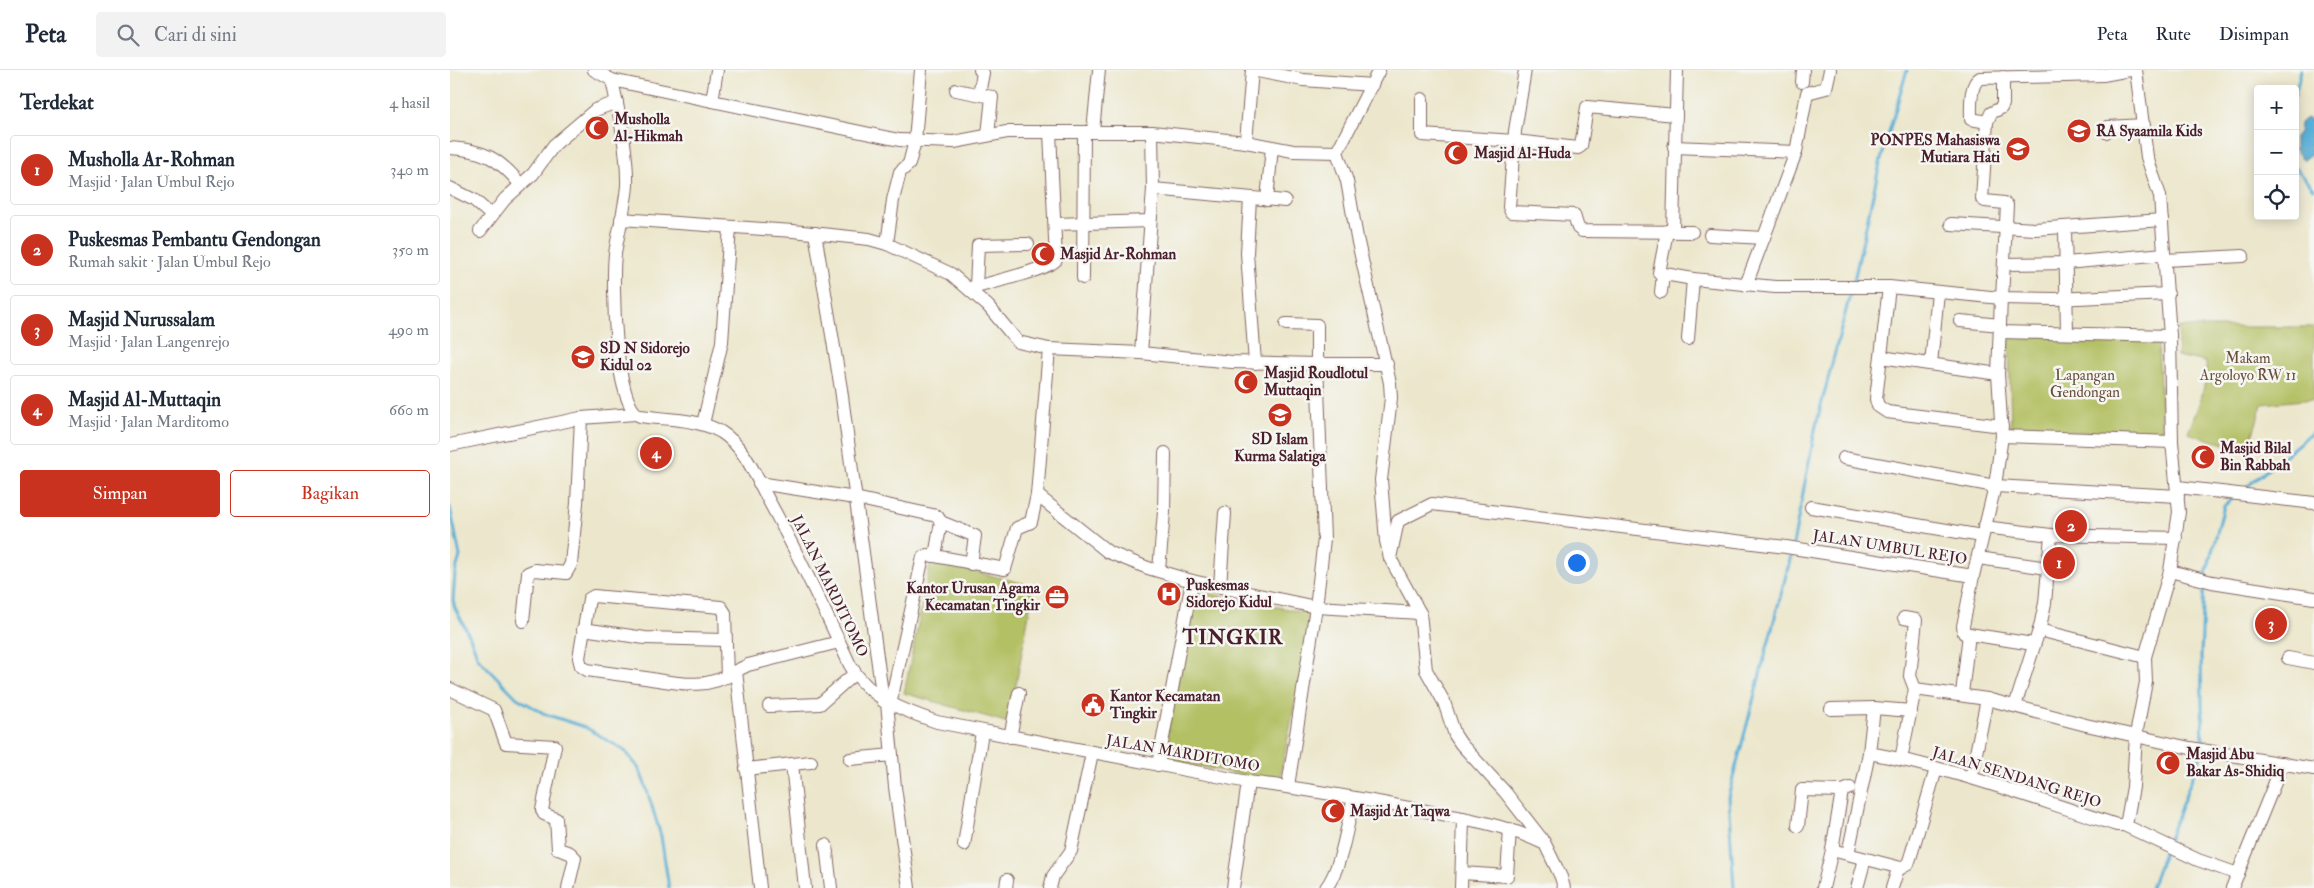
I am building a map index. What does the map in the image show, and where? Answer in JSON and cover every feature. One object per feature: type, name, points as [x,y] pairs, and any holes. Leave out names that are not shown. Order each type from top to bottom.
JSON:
[{"type":"street","points":[[594,70],[612,80],[899,140],[954,142],[1008,132],[1152,132],[1246,142],[1293,151],[1337,152]]},
{"type":"street","points":[[712,101],[717,70]]},
{"type":"street","points":[[887,244],[900,172],[909,164],[915,141],[921,70]]},
{"type":"street","points":[[979,94],[983,74],[980,70]]},
{"type":"street","points":[[1083,278],[1088,132],[1099,70]]},
{"type":"street","points":[[1246,142],[1252,70],[1303,80],[1372,85]]},
{"type":"street","points":[[1379,70],[1337,152],[1347,181],[1357,238],[1387,364],[1391,398],[1381,480],[1386,541],[1390,558],[1420,613],[1426,670],[1444,702],[1455,735],[1546,844],[1561,876],[1564,888]]},
{"type":"street","points":[[1525,70],[1515,141],[1509,208],[1511,212],[1572,215],[1578,228],[1582,231],[1692,232]]},
{"type":"street","points":[[1677,70],[1670,231],[1659,266],[1659,273],[1663,275],[1746,285],[1843,288],[1889,287],[2001,298],[2066,298],[2168,294]]},
{"type":"street","points":[[1746,285],[1796,152],[1807,94],[1826,88],[1830,70]]},
{"type":"street","points":[[2003,77],[2003,104],[2001,108],[1991,112],[1987,122],[1971,119],[1973,86],[1980,78],[2003,77],[2103,75],[2130,70]]},
{"type":"street","points":[[2124,825],[2127,820],[2133,788],[2136,735],[2147,678],[2145,657],[2170,571],[2179,512],[2172,442],[2170,336],[2162,220],[2158,189],[2149,163],[2136,70]]},
{"type":"street","points":[[612,80],[617,102],[627,186],[614,273],[620,378],[628,405],[635,414]]},
{"type":"street","points":[[956,90],[992,98],[988,135]]},
{"type":"street","points":[[1422,99],[1422,135],[1515,141],[1579,148],[1586,108],[1588,107],[1676,115]]},
{"type":"street","points":[[480,231],[491,215],[520,184],[533,174],[554,145],[595,110],[617,102]]},
{"type":"street","name":"JALAN UMBUL REJO","points":[[1390,558],[1398,521],[1432,504],[1786,547],[1973,576],[1995,486],[2002,432],[1998,374],[2006,204],[1982,199],[1987,122]]},
{"type":"street","points":[[2106,132],[2108,127],[2144,125]]},
{"type":"street","points":[[973,288],[1030,272],[1055,262],[1050,132]]},
{"type":"street","points":[[1141,353],[1153,189],[1152,132]]},
{"type":"street","points":[[1674,146],[1796,152]]},
{"type":"street","points":[[1267,200],[1272,147]]},
{"type":"street","points":[[450,148],[469,150],[496,159],[508,169],[520,184]]},
{"type":"street","points":[[450,188],[474,200],[491,215]]},
{"type":"street","points":[[1153,189],[1285,201]]},
{"type":"street","points":[[1250,198],[1246,253],[1255,363]]},
{"type":"street","points":[[621,219],[815,233],[869,239],[887,244],[951,274],[973,288],[1018,342],[1049,348],[1141,353],[1255,363],[1387,364]]},
{"type":"street","points":[[1951,224],[2065,228],[2162,220]]},
{"type":"street","points":[[1054,224],[1150,221]]},
{"type":"street","points":[[704,424],[722,342],[730,227]]},
{"type":"street","points":[[2065,228],[2068,333]]},
{"type":"street","points":[[815,233],[841,389],[855,498],[887,703],[909,888]]},
{"type":"street","points":[[1710,235],[1764,238]]},
{"type":"street","points":[[973,288],[977,245],[1028,244]]},
{"type":"street","points":[[2004,264],[2066,263],[2165,257],[2243,256]]},
{"type":"street","points":[[1661,292],[1663,275]]},
{"type":"street","points":[[1688,339],[1693,279]]},
{"type":"street","points":[[1889,287],[1876,400],[1881,409],[1887,412],[2002,432],[2172,442]]},
{"type":"street","points":[[1931,364],[1938,292]]},
{"type":"street","points":[[1960,321],[2000,329],[2170,336]]},
{"type":"street","points":[[1286,324],[1316,325],[1324,539],[1316,607],[1288,786]]},
{"type":"street","points":[[887,703],[923,557],[935,556],[1002,570],[1006,568],[1017,528],[1031,522],[1037,495],[1049,348]]},
{"type":"street","points":[[1881,357],[1998,374]]},
{"type":"street","name":"JALAN MARDITOMO","points":[[450,446],[581,418],[635,414],[704,424],[723,433],[734,443],[747,460],[800,557],[855,673],[887,703],[937,722],[982,732],[1248,782],[1288,786],[1464,818],[1510,829],[1546,844]]},
{"type":"street","points":[[523,621],[528,573],[535,570],[566,572],[571,564],[577,503],[581,418]]},
{"type":"street","points":[[1160,570],[1164,512],[1165,453]]},
{"type":"street","points":[[1844,458],[1995,486],[2225,493],[2314,503]]},
{"type":"street","points":[[760,483],[855,498],[937,516],[941,522],[975,536],[971,564]]},
{"type":"street","points":[[1037,495],[1108,552],[1192,581],[1316,607],[1420,613]]},
{"type":"street","points":[[1811,507],[1983,532],[2176,538]]},
{"type":"street","points":[[1220,587],[1226,512]]},
{"type":"street","points":[[935,556],[941,522]]},
{"type":"street","points":[[2015,706],[2039,630],[2045,603],[2051,535]]},
{"type":"street","points":[[1978,558],[2048,568]]},
{"type":"street","points":[[2170,571],[2212,582],[2314,598]]},
{"type":"street","points":[[1973,576],[1963,629],[1964,633],[2034,644]]},
{"type":"street","points":[[1158,765],[1192,581]]},
{"type":"street","points":[[760,888],[746,769],[732,674],[725,640],[725,613],[721,607],[594,596],[590,599],[578,658],[581,666],[587,670],[688,685],[709,684],[732,674],[748,664],[839,642]]},
{"type":"street","points":[[1901,759],[1915,689],[1910,676],[1916,620],[1904,618]]},
{"type":"street","points":[[583,629],[646,638],[725,640]]},
{"type":"street","points":[[2039,630],[2145,657]]},
{"type":"street","points":[[1962,694],[1969,634]]},
{"type":"street","points":[[2288,658],[2314,663]]},
{"type":"street","points":[[769,706],[820,704],[855,673]]},
{"type":"street","points":[[450,689],[494,710],[506,743],[555,746],[542,810],[544,814],[556,819],[558,849],[570,853],[575,858],[568,888]]},
{"type":"street","points":[[1915,689],[1988,699],[2086,725],[2215,754],[2314,769]]},
{"type":"street","points":[[1010,737],[1019,693]]},
{"type":"street","points":[[1971,778],[1988,699]]},
{"type":"street","points":[[1831,709],[1874,708],[1911,711]]},
{"type":"street","points":[[1848,854],[1869,753],[1874,708]]},
{"type":"street","points":[[964,845],[982,732]]},
{"type":"street","points":[[1050,888],[1053,876],[1071,851],[1092,753]]},
{"type":"street","name":"JALAN SENDANG REJO","points":[[1869,753],[1901,759],[1971,778],[2124,825],[2177,848],[2198,860],[2238,874]]},
{"type":"street","points":[[850,759],[892,755]]},
{"type":"street","points":[[746,769],[811,762]]},
{"type":"street","points":[[2232,888],[2282,763]]},
{"type":"street","points":[[792,764],[805,888]]},
{"type":"street","points":[[1832,850],[1898,869],[1908,864],[1936,769]]},
{"type":"street","points":[[1233,888],[1248,782]]},
{"type":"street","points":[[1798,826],[1802,790],[1842,791],[1862,784]]},
{"type":"street","points":[[1823,888],[1832,850],[1842,791]]},
{"type":"street","points":[[1326,888],[1331,882],[1338,862],[1354,798]]},
{"type":"street","points":[[1461,888],[1464,818]]},
{"type":"street","points":[[1462,873],[1507,876],[1510,829]]},
{"type":"street","points":[[826,845],[831,888]]},
{"type":"street","points":[[1857,888],[1865,859]]},
{"type":"street","points":[[1892,888],[1898,869]]},
{"type":"green space","name":"Makam Argoloyo RW 11","points":[[2179,327],[2314,327],[2314,399],[2262,404],[2248,451],[2188,433],[2203,389],[2206,362],[2177,356]]},
{"type":"green space","name":"Lapangan Gendongan","points":[[2009,335],[2158,337],[2162,433],[2011,431]]},
{"type":"green space","points":[[931,561],[1034,586],[1009,723],[904,693]]},
{"type":"green space","points":[[1196,591],[1313,614],[1279,782],[1162,759]]},
{"type":"water","points":[[2306,118],[2311,120],[2314,126],[2312,131],[2313,139],[2309,144],[2313,153],[2304,160],[2299,154],[2300,123]]},
{"type":"waterway","points":[[1853,285],[1880,163],[1907,70]]},
{"type":"waterway","points":[[2298,85],[2301,70]]},
{"type":"waterway","points":[[2299,172],[2314,189]]},
{"type":"waterway","points":[[1793,545],[1816,425],[1851,291]]},
{"type":"waterway","points":[[2243,490],[2314,431]]},
{"type":"waterway","points":[[2205,578],[2224,506],[2234,497]]},
{"type":"waterway","points":[[450,507],[460,556],[455,573],[453,600],[478,658],[517,698],[545,714],[585,727],[624,750],[638,767],[645,784],[661,836],[669,888]]},
{"type":"waterway","points":[[1734,888],[1728,797],[1792,552]]},
{"type":"waterway","points":[[2203,748],[2201,656],[2204,584]]},
{"type":"waterway","points":[[2168,841],[2201,754]]},
{"type":"waterway","points":[[2151,888],[2166,847]]},
{"type":"place","name":"Musholla Al-Hikmah","points":[[597,128]]},
{"type":"place","name":"RA Syaamila Kids","points":[[2079,131]]},
{"type":"place","name":"PONPES Mahasiswa Mutiara Hati","points":[[2018,149]]},
{"type":"place","name":"Masjid Al-Huda","points":[[1456,153]]},
{"type":"place","name":"Masjid Ar-Rohman","points":[[1043,254]]},
{"type":"place","name":"SD N Sidorejo Kidul 02","points":[[583,357]]},
{"type":"place","name":"Masjid Roudlotul Muttaqin","points":[[1246,382]]},
{"type":"place","name":"SD Islam Kurma Salatiga","points":[[1280,415]]},
{"type":"place","name":"Masjid Al-Muttaqin","points":[[656,453]]},
{"type":"place","name":"Masjid Bilal Bin Rabbah","points":[[2203,457]]},
{"type":"place","name":"Puskesmas Pembantu Gendongan","points":[[2071,526]]},
{"type":"place","name":"Musholla Ar-Rohman","points":[[2059,563]]},
{"type":"place","name":"Puskesmas Sidorejo Kidul","points":[[1169,594]]},
{"type":"place","name":"Kantor Urusan Agama Kecamatan Tingkir","points":[[1057,597]]},
{"type":"place","name":"Masjid Nurussalam","points":[[2271,624]]},
{"type":"place","name":"Kantor Kecamatan Tingkir","points":[[1093,705]]},
{"type":"place","name":"Masjid Abu Bakar As-Shidiq","points":[[2168,763]]},
{"type":"place","name":"Masjid At Taqwa","points":[[1333,811]]},
{"type":"district","name":"TINGKIR","points":[[1233,637]]}]
